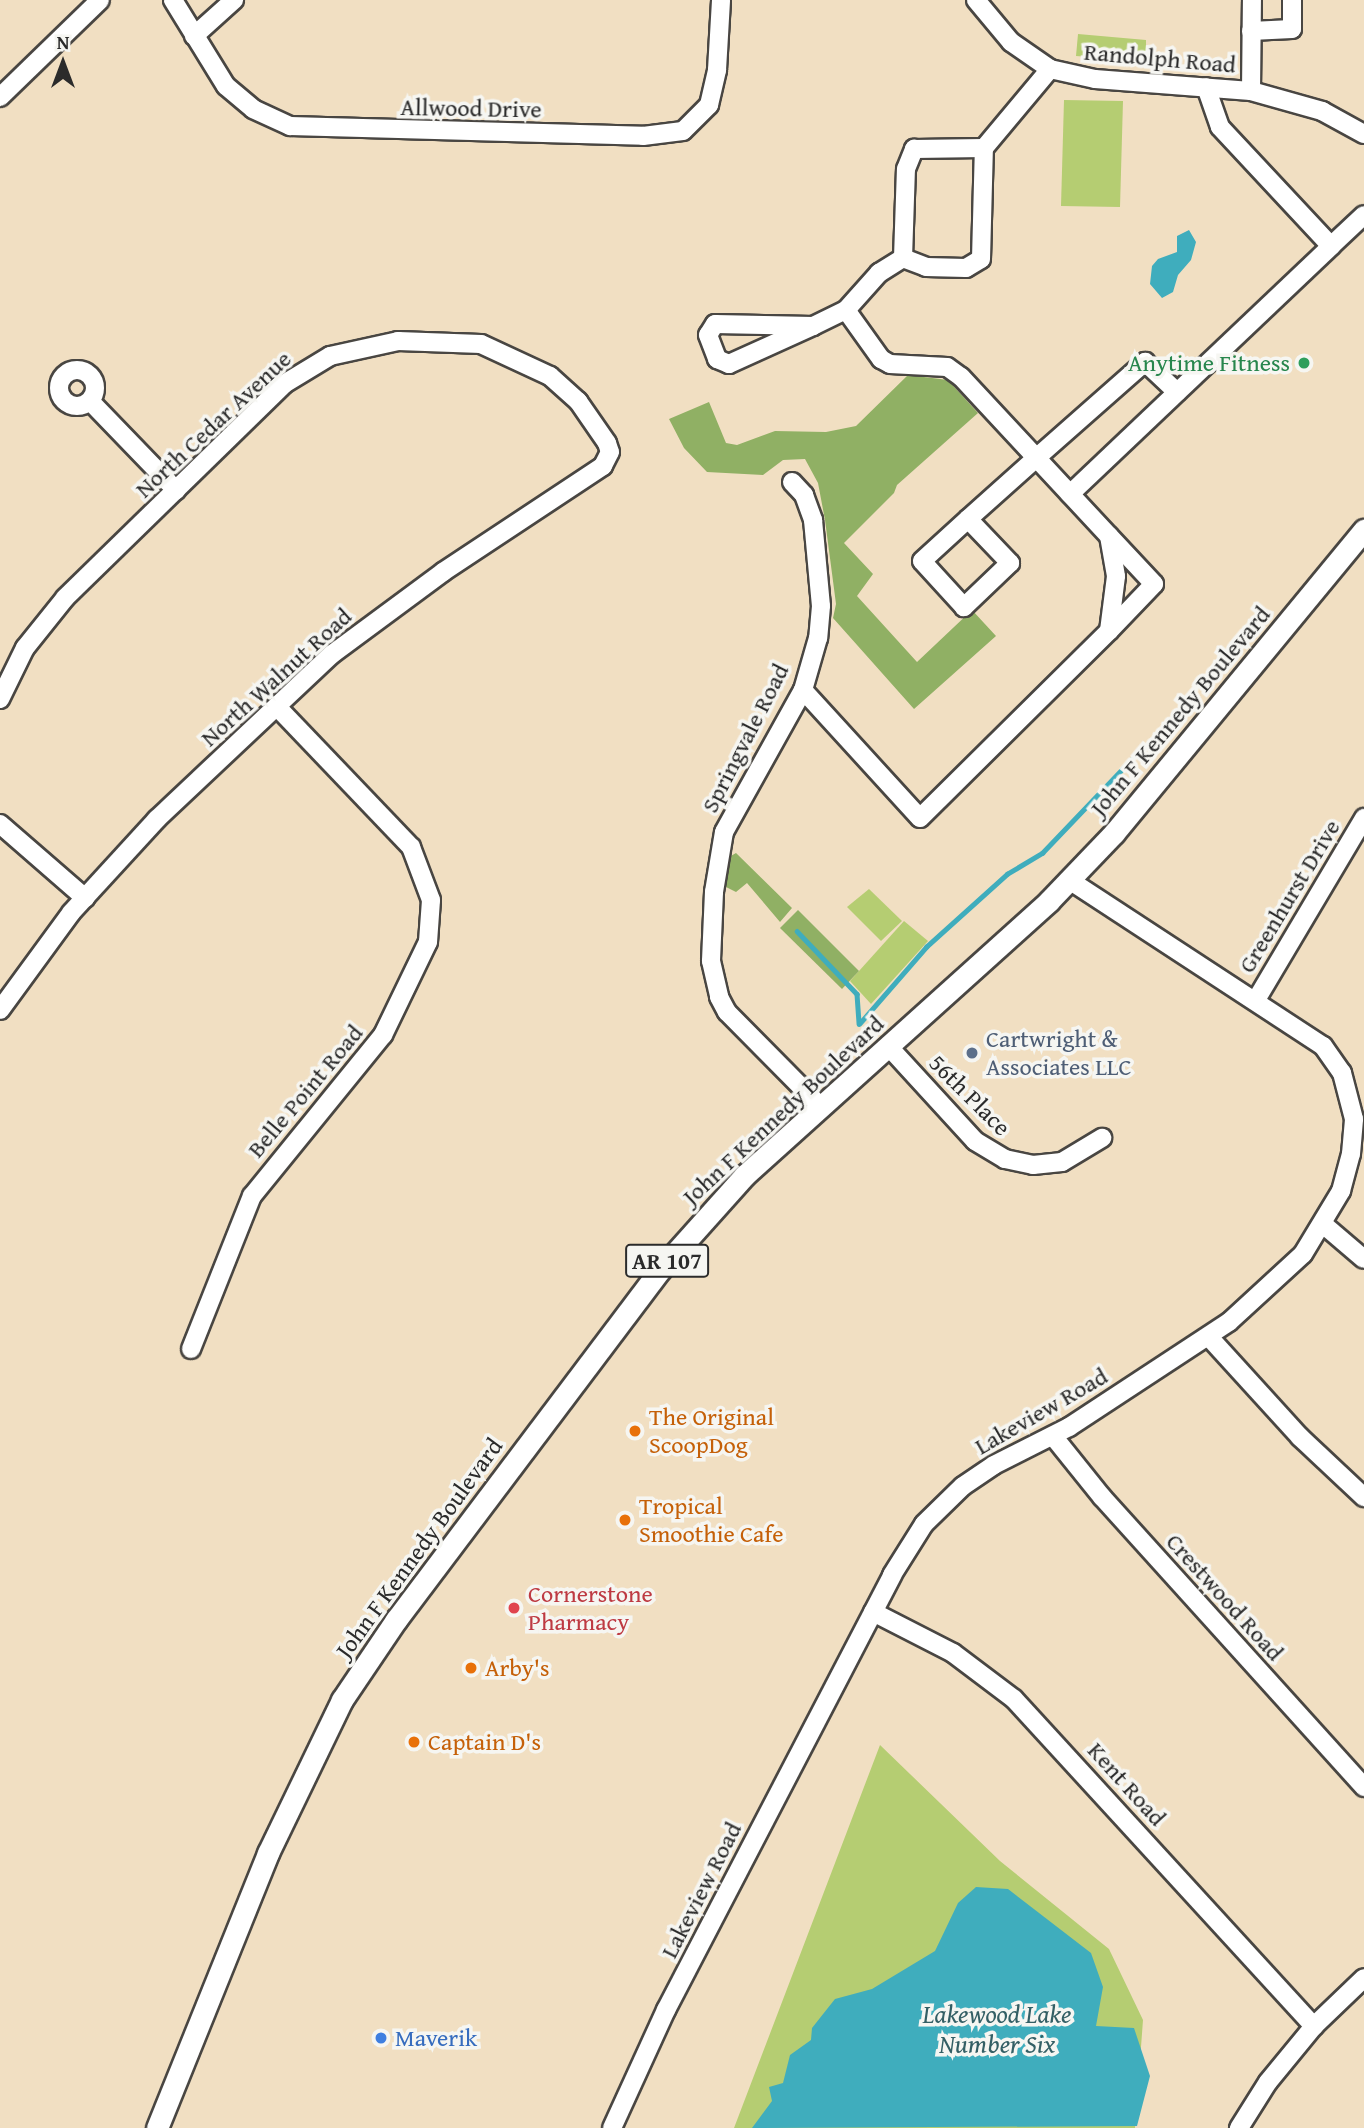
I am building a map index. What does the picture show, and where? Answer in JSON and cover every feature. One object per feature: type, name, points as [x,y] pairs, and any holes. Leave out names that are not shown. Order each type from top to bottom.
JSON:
[{"type":"main road","name":"John F Kennedy Boulevard","points":[[158,2128],[268,1853],[314,1751],[362,1669],[669,1258],[745,1175],[1069,880],[1114,833],[1364,530]]},
{"type":"street","points":[[0,97],[100,0]]},
{"type":"street","name":"Allwood Drive","points":[[173,0],[194,36],[237,97],[290,126],[665,136],[695,125],[714,95],[721,0]]},
{"type":"street","points":[[194,36],[234,0]]},
{"type":"street","name":"Randolph Road","points":[[976,0],[1011,43],[1050,69],[1095,79],[1251,91],[1322,111],[1363,134]]},
{"type":"street","points":[[1251,91],[1252,0]]},
{"type":"street","points":[[1251,31],[1292,29],[1292,0]]},
{"type":"street","points":[[903,258],[926,267],[966,268],[981,258],[984,148],[1050,69]]},
{"type":"street","points":[[1206,87],[1220,127],[1331,246]]},
{"type":"street","points":[[903,258],[906,169],[914,149],[943,145],[984,148]]},
{"type":"street","points":[[1070,494],[1364,215]]},
{"type":"street","points":[[813,326],[715,324],[708,335],[717,359],[729,364],[813,326],[846,310],[879,273],[903,258]]},
{"type":"street","points":[[803,690],[920,818],[1154,584],[961,377],[947,368],[890,364],[875,352],[846,310]]},
{"type":"street","name":"North Cedar Avenue","points":[[0,699],[42,623],[284,384],[330,356],[373,344],[449,341],[498,350],[550,376],[597,427]]},
{"type":"street","points":[[968,519],[1010,563],[964,607],[922,561],[968,519],[1035,459],[1145,362],[1177,392]]},
{"type":"street","points":[[90,401],[176,490]]},
{"type":"street","name":"North Walnut Road","points":[[0,1010],[85,898],[157,819],[332,654],[381,617],[603,466],[610,452],[597,427]]},
{"type":"street","name":"Springvale Road","points":[[792,482],[804,495],[813,520],[821,606],[818,638],[803,690],[724,832],[714,892],[711,961],[719,997],[727,1012],[821,1107]]},
{"type":"street","points":[[1109,536],[1116,576],[1109,631]]},
{"type":"street","name":"Belle Point Road","points":[[191,1349],[252,1196],[383,1035],[424,954],[430,932],[432,912],[427,878],[411,847],[276,707]]},
{"type":"street","name":"Greenhurst Drive","points":[[1256,1000],[1364,818]]},
{"type":"street","points":[[0,824],[85,898]]},
{"type":"street","name":"Lakeview Road","points":[[612,2128],[666,2010],[911,1541],[940,1506],[994,1465],[1054,1436],[1209,1337],[1269,1288],[1324,1225],[1351,1154],[1354,1119],[1347,1084],[1323,1046],[1069,880]]},
{"type":"street","name":"56th Place","points":[[889,1046],[975,1141],[1004,1159],[1033,1165],[1062,1162],[1102,1138]]},
{"type":"street","points":[[1324,1225],[1364,1259]]},
{"type":"street","points":[[1209,1337],[1300,1437],[1364,1497]]},
{"type":"street","name":"Crestwood Road","points":[[1054,1436],[1102,1497],[1364,1787]]},
{"type":"street","name":"Kent Road","points":[[873,1612],[953,1653],[1014,1699],[1314,2026]]},
{"type":"street","points":[[1239,2128],[1268,2082],[1314,2026],[1364,1978]]},
{"type":"green space","points":[[1078,34],[1146,40],[1146,61],[1076,56]]},
{"type":"green space","points":[[1064,100],[1123,101],[1120,207],[1061,206]]},
{"type":"green space","points":[[908,375],[948,380],[978,413],[897,485],[894,493],[844,543],[873,574],[857,596],[917,662],[972,610],[996,636],[914,709],[833,618],[836,604],[825,520],[818,483],[805,459],[783,460],[763,475],[707,472],[684,448],[669,419],[709,402],[726,443],[737,445],[775,431],[826,432],[856,426]]},
{"type":"green space","points":[[736,853],[792,908],[780,922],[747,883],[736,892],[720,884],[724,860]]},
{"type":"green space","points":[[869,889],[902,921],[881,941],[847,907]]},
{"type":"green space","points":[[798,910],[859,971],[842,989],[780,928]]},
{"type":"green space","points":[[904,921],[928,941],[871,1004],[850,981]]},
{"type":"green space","name":"Lakewood Lake Number Six","points":[[880,1745],[1000,1861],[1109,1949],[1143,2020],[1135,2128],[734,2128]]},
{"type":"water","points":[[1189,230],[1196,242],[1191,260],[1178,275],[1173,292],[1162,298],[1150,284],[1152,266],[1158,259],[1177,252],[1177,236]]},
{"type":"water","name":"Lakewood Lake Number Six","points":[[976,1887],[1008,1889],[1091,1953],[1103,1987],[1096,2026],[1134,2028],[1150,2076],[1137,2126],[752,2128],[772,2101],[769,2087],[783,2083],[790,2055],[811,2040],[812,2028],[835,1999],[872,1989],[935,1951],[958,1903]]},
{"type":"waterway","points":[[860,1023],[926,947],[1007,874],[1042,853],[1131,760]]},
{"type":"waterway","points":[[797,931],[857,994],[859,1024]]},
{"type":"place","name":"Anytime Fitness","points":[[1304,363]]},
{"type":"place","name":"Cartwright & Associates LLC","points":[[972,1053]]},
{"type":"place","name":"The Original ScoopDog","points":[[635,1431]]},
{"type":"place","name":"Tropical Smoothie Cafe","points":[[625,1520]]},
{"type":"place","name":"Cornerstone Pharmacy","points":[[514,1608]]},
{"type":"place","name":"Arby's","points":[[471,1668]]},
{"type":"place","name":"Captain D's","points":[[414,1742]]},
{"type":"place","name":"Maverik","points":[[381,2038]]}]
